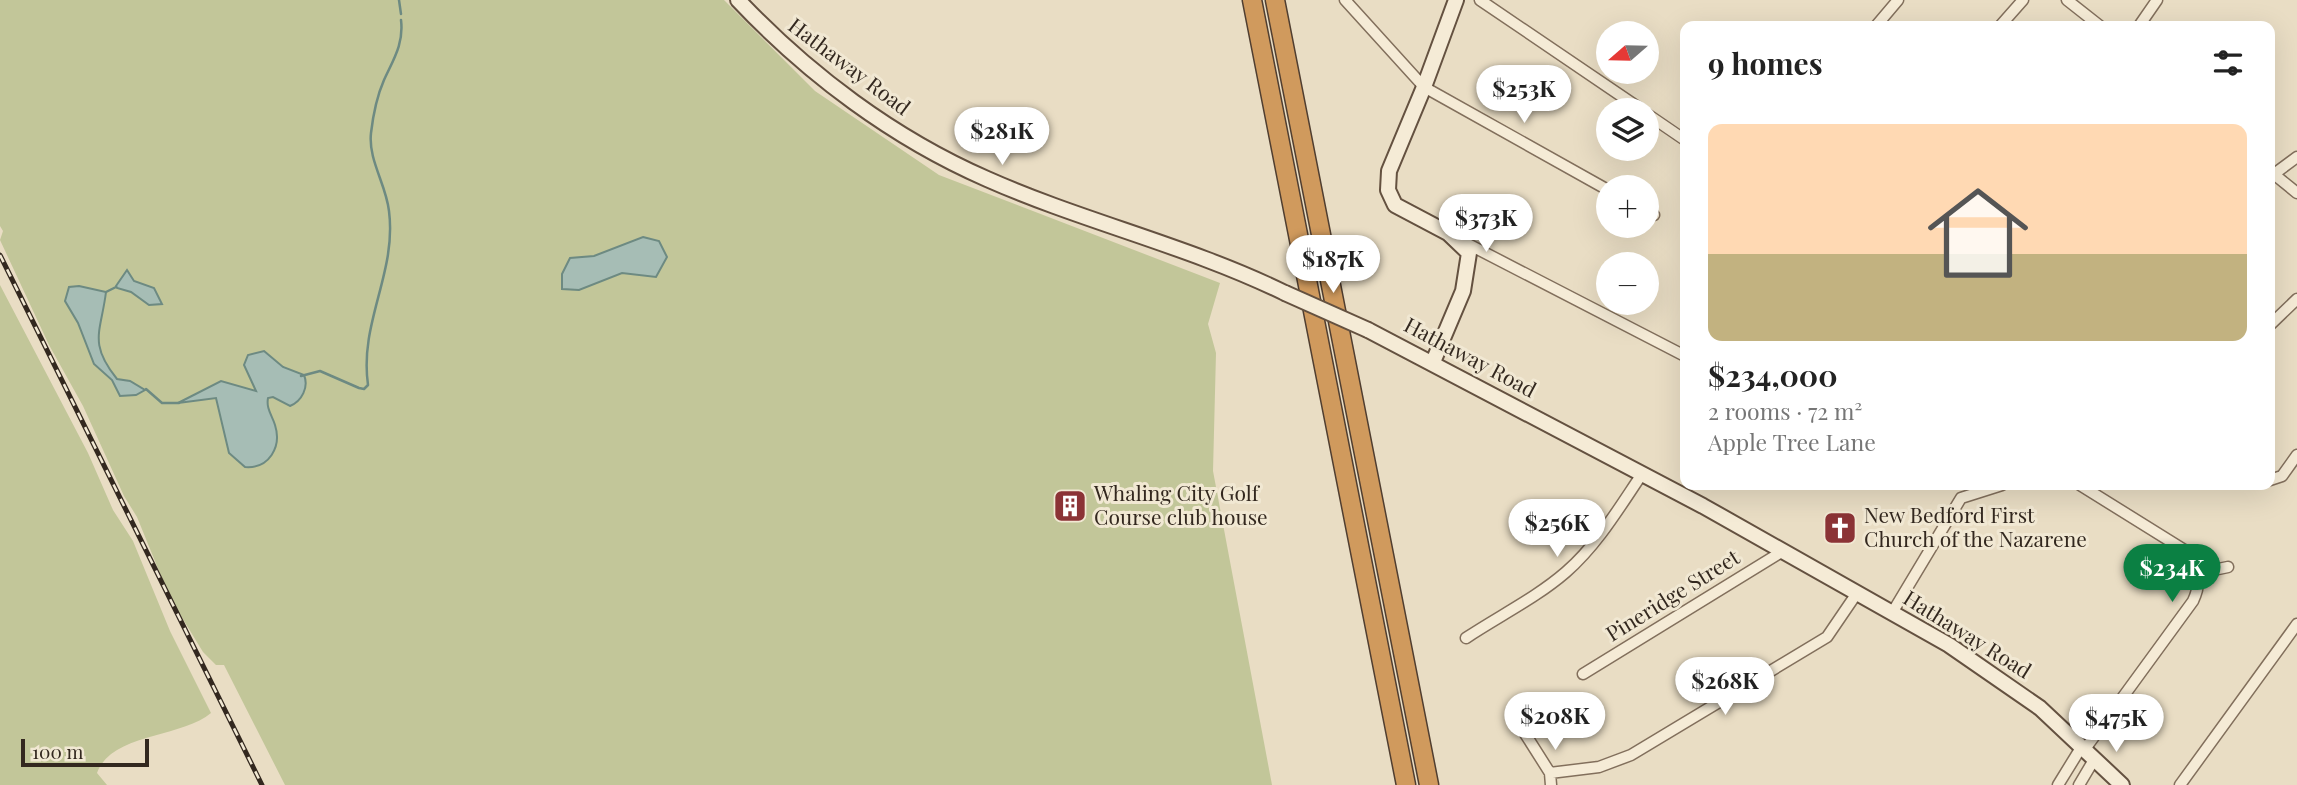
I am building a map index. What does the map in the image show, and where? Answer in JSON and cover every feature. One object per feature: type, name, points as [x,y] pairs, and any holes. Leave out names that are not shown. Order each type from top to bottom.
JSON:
[{"type":"highway","points":[[1275,0],[1429,785]]},
{"type":"highway","points":[[1252,3],[1406,785]]},
{"type":"main road","name":"Hathaway Road","points":[[738,0],[777,40],[832,86],[939,156],[1001,185],[1238,271],[1433,362],[1642,474],[1680,487]]},
{"type":"main road","points":[[1433,362],[1448,331],[1468,271],[1469,253],[1456,239],[1399,208],[1388,190],[1393,156],[1424,87],[1456,0]]},
{"type":"main road","name":"Hathaway Road","points":[[1688,490],[1783,551],[1892,612],[2010,685],[2088,751],[2122,785]]},
{"type":"street","points":[[1345,0],[1424,87],[1596,183]]},
{"type":"street","points":[[1480,0],[1624,98]]},
{"type":"street","points":[[1880,21],[1898,0]]},
{"type":"street","points":[[2004,21],[2023,0]]},
{"type":"street","points":[[2067,0],[2094,21]]},
{"type":"street","points":[[2142,21],[2157,0]]},
{"type":"street","points":[[1659,122],[1680,137]]},
{"type":"street","points":[[2275,171],[2297,157]]},
{"type":"street","points":[[2275,177],[2297,194]]},
{"type":"street","points":[[1456,239],[1680,353]]},
{"type":"street","points":[[2275,320],[2297,299]]},
{"type":"street","points":[[2288,307],[2297,316]]},
{"type":"street","points":[[2275,478],[2282,476],[2297,455]]},
{"type":"street","points":[[1466,638],[1545,588],[1571,567],[1591,545],[1642,474]]},
{"type":"street","points":[[1892,612],[1961,498],[1986,490]]},
{"type":"street","points":[[2059,785],[2088,751],[2193,601],[2199,573],[2186,551],[2088,490]]},
{"type":"street","name":"Pineridge Street","points":[[1583,674],[1783,551]]},
{"type":"street","points":[[2199,573],[2228,567]]},
{"type":"street","points":[[1550,774],[1599,767],[1631,755],[1827,637],[1857,593]]},
{"type":"street","points":[[2180,785],[2297,624]]},
{"type":"street","points":[[1524,733],[1550,774],[1551,785]]},
{"type":"street","points":[[2079,785],[2088,751]]},
{"type":"green space","points":[[0,0],[724,0],[815,91],[939,175],[1220,283],[1208,324],[1216,353],[1213,471],[1272,785],[285,785],[224,665],[216,665],[203,652],[170,598],[137,517],[124,496],[83,406],[49,345],[0,240],[3,231],[0,226]]},
{"type":"green space","points":[[0,285],[88,453],[113,510],[133,541],[170,631],[211,713],[183,727],[117,750],[105,760],[97,773],[107,785],[0,785]]},
{"type":"water","points":[[643,237],[659,241],[667,257],[656,277],[622,273],[579,290],[562,289],[562,274],[570,258],[594,256]]},
{"type":"water","points":[[127,270],[134,281],[154,288],[162,304],[149,305],[131,292],[117,288]]},
{"type":"water","points":[[79,286],[106,292],[99,337],[102,356],[117,379],[130,381],[145,390],[136,395],[120,396],[112,380],[94,364],[78,323],[65,301],[69,287]]},
{"type":"water","points":[[264,351],[283,367],[304,375],[305,389],[298,401],[290,406],[273,397],[268,398],[277,433],[275,448],[272,455],[261,464],[245,467],[229,453],[216,398],[178,403],[221,381],[256,391],[244,365],[248,355]]},
{"type":"waterway","points":[[399,0],[401,14]]},
{"type":"waterway","points":[[301,376],[320,371],[359,388],[364,389],[368,385],[369,340],[388,255],[390,234],[389,211],[372,153],[371,133],[379,93],[399,44],[401,20]]},
{"type":"waterway","points":[[106,292],[116,287]]},
{"type":"waterway","points":[[146,389],[162,403],[179,403]]},
{"type":"railway","points":[[0,255],[262,785]]},
{"type":"place","name":"Whaling City Golf Course club house","points":[[1070,506]]},
{"type":"place","name":"New Bedford First Church of the Nazarene","points":[[1840,528]]}]
